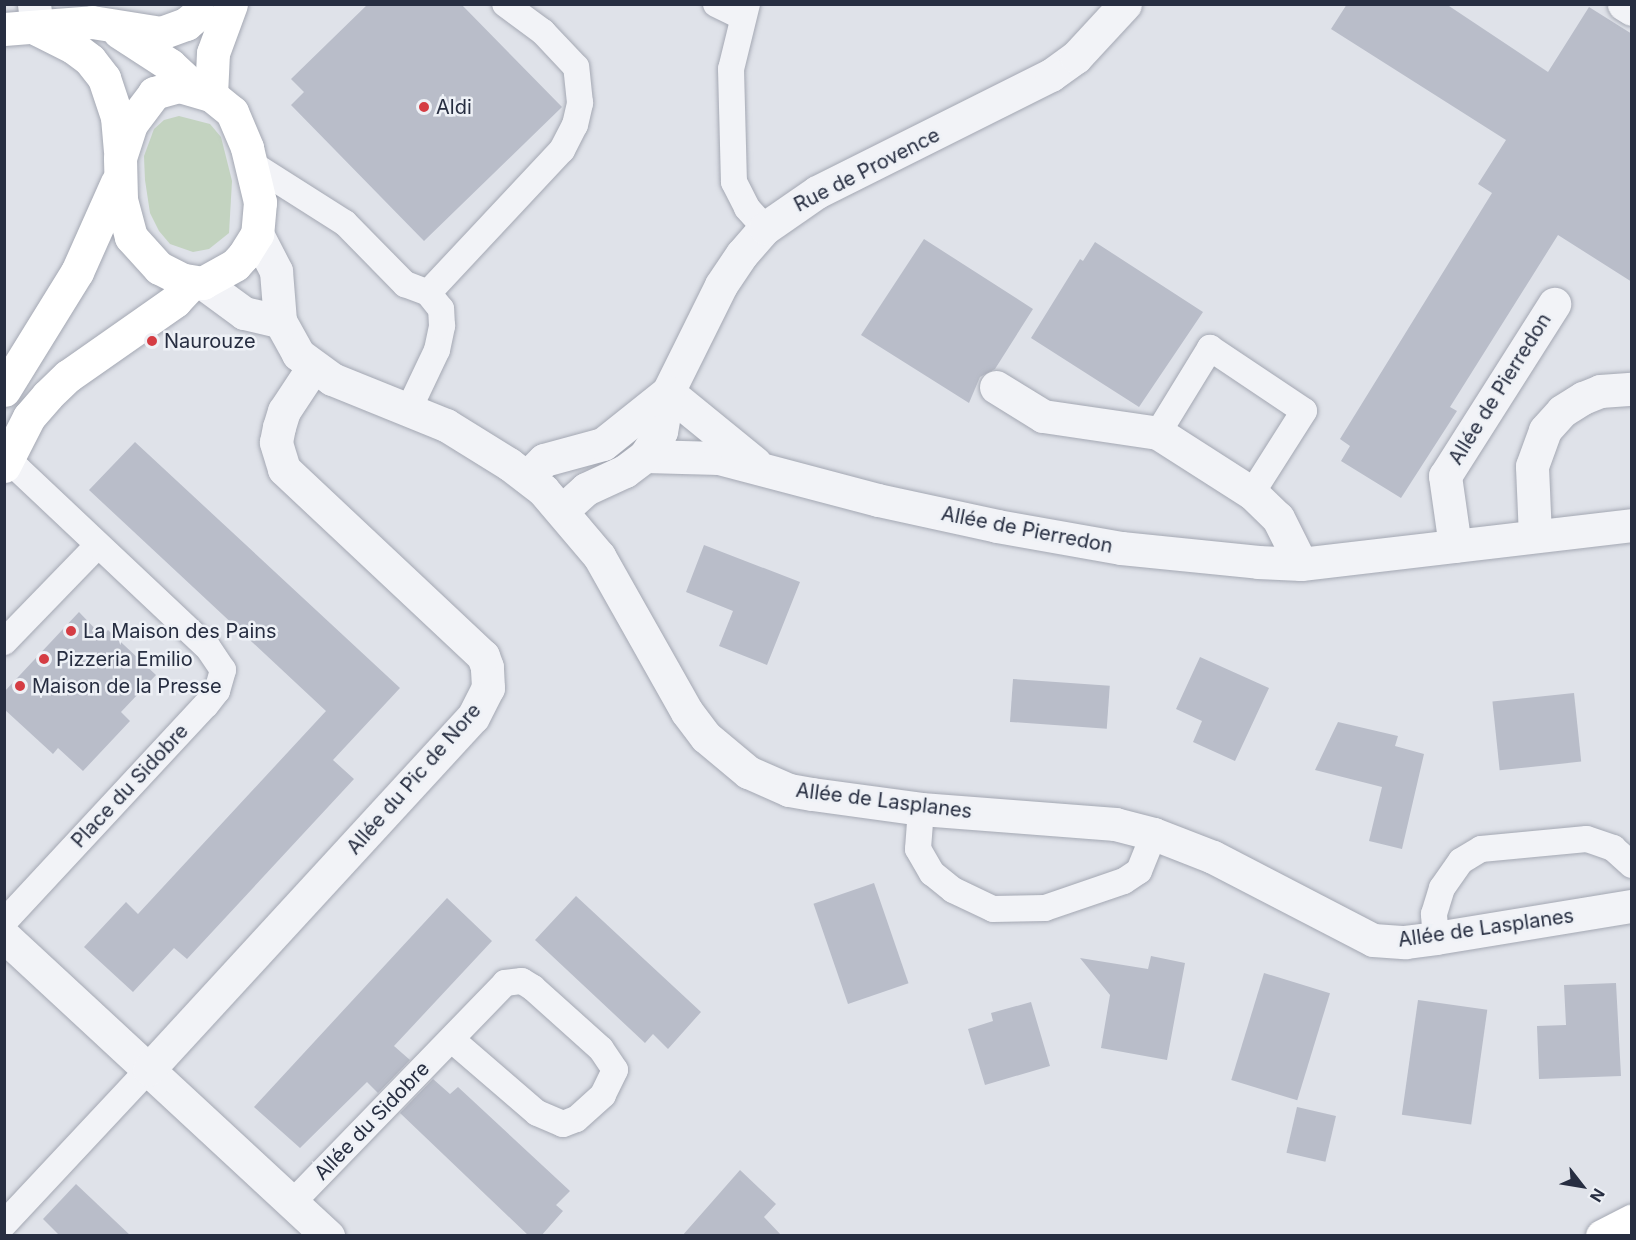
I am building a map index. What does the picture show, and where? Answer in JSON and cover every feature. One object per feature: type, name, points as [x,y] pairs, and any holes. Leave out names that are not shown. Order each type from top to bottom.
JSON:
[{"type":"street","points":[[203,91],[213,53],[231,4]]},
{"type":"street","name":"Rue de Provence","points":[[563,510],[586,489],[626,471],[645,456],[661,431],[668,392],[721,285],[765,228],[817,192],[1051,75],[1076,57],[1125,4]]},
{"type":"street","points":[[1624,4],[1632,9]]},
{"type":"street","points":[[4,29],[35,17],[92,22],[112,28],[161,33],[186,24],[201,9]]},
{"type":"street","points":[[4,390],[77,272],[120,167],[131,124],[154,93],[201,9]]},
{"type":"street","points":[[35,17],[90,60],[104,78],[117,117],[124,219],[131,237],[159,267],[198,283],[244,313],[280,321]]},
{"type":"street","points":[[5,464],[29,417],[68,376],[175,302],[198,283],[235,265],[257,234],[260,201],[252,164],[232,112],[170,65],[112,28]]},
{"type":"street","points":[[154,93],[179,86],[203,91]]},
{"type":"street","name":"Allée de Lasplanes","points":[[257,234],[276,272],[280,321],[288,340],[313,367],[347,385],[446,425],[527,477],[563,510],[599,556],[687,712],[731,761],[789,790],[921,809],[1115,824],[1154,834],[1213,857],[1363,937],[1388,942],[1436,938],[1632,906]]},
{"type":"street","name":"Allée de Pierredon","points":[[1455,546],[1445,476],[1554,304]]},
{"type":"street","name":"Allée du Pic de Nore","points":[[149,1069],[473,717],[488,688],[488,667],[483,656],[284,469],[276,442],[279,427],[284,411],[313,367]]},
{"type":"street","points":[[996,387],[1042,417],[1158,433],[1252,493],[1278,518],[1301,564]]},
{"type":"street","points":[[1535,536],[1532,466],[1545,430],[1562,411],[1583,398],[1600,391],[1632,389]]},
{"type":"street","points":[[668,392],[759,466]]},
{"type":"street","name":"Rue de Provence","points":[[527,477],[544,460],[603,444],[668,392]]},
{"type":"street","name":"Allée de Pierredon","points":[[645,456],[718,458],[759,466],[878,501],[1099,544],[1301,564],[1632,525]]},
{"type":"street","points":[[4,936],[328,1236]]},
{"type":"street","points":[[1602,1236],[1632,1221]]},
{"type":"lane","points":[[428,293],[562,150],[575,125],[580,104],[576,67],[543,32],[505,4]]},
{"type":"lane","points":[[716,4],[744,10],[731,69],[734,182],[747,208],[765,228]]},
{"type":"lane","points":[[252,164],[301,198],[345,223],[405,284],[428,293],[441,309],[442,326],[437,350],[409,409]]},
{"type":"lane","points":[[1158,433],[1210,348],[1304,411],[1252,493]]},
{"type":"lane","name":"Place du Sidobre","points":[[4,922],[206,705],[223,676],[222,665],[208,648],[18,469],[5,464]]},
{"type":"lane","points":[[4,642],[98,545]]},
{"type":"lane","points":[[921,809],[918,849],[932,873],[953,890],[993,909],[1045,908],[1124,881],[1139,871],[1154,834]]},
{"type":"lane","points":[[1436,938],[1434,914],[1442,888],[1461,861],[1481,849],[1587,839],[1612,848],[1632,866]]},
{"type":"lane","name":"Allée du Sidobre","points":[[293,1202],[452,1040],[497,989],[513,980],[522,981],[601,1049],[615,1070],[603,1095],[576,1119],[563,1124],[537,1113],[452,1040]]},
{"type":"lane","points":[[4,1224],[149,1069]]},
{"type":"green space","points":[[179,116],[210,124],[221,137],[232,181],[229,233],[209,249],[193,252],[170,244],[159,231],[150,213],[145,180],[144,156],[154,129],[164,120]]},
{"type":"building","points":[[368,4],[461,4],[562,107],[424,241],[291,105],[304,92],[291,79]]},
{"type":"building","points":[[1347,4],[1446,4],[1548,72],[1589,7],[1632,34],[1632,282],[1558,235],[1450,407],[1457,411],[1401,498],[1341,461],[1350,446],[1340,439],[1492,193],[1478,184],[1506,140],[1331,29]]},
{"type":"building","points":[[924,239],[1033,309],[995,369],[980,377],[969,403],[861,335]]},
{"type":"building","points":[[1095,242],[1203,312],[1139,407],[1031,338],[1080,259],[1083,261]]},
{"type":"building","points":[[135,442],[400,688],[333,760],[354,779],[187,959],[174,948],[133,992],[84,947],[126,902],[138,914],[326,711],[89,490]]},
{"type":"building","points":[[704,545],[800,582],[767,665],[719,646],[733,611],[686,592]]},
{"type":"building","points":[[79,612],[102,636],[108,630],[156,675],[121,712],[130,721],[83,771],[58,748],[53,754],[4,709],[4,692]]},
{"type":"building","points":[[1200,657],[1269,688],[1235,761],[1193,742],[1202,721],[1176,709]]},
{"type":"building","points":[[1013,679],[1110,686],[1107,729],[1010,722]]},
{"type":"building","points":[[1574,693],[1581,762],[1500,770],[1492,702]]},
{"type":"building","points":[[1338,722],[1398,736],[1395,746],[1424,754],[1402,849],[1369,841],[1382,787],[1315,770]]},
{"type":"building","points":[[874,883],[909,983],[848,1004],[813,904]]},
{"type":"building","points":[[576,896],[701,1012],[668,1049],[653,1034],[645,1043],[535,940]]},
{"type":"building","points":[[447,898],[492,941],[394,1046],[410,1060],[378,1093],[367,1082],[300,1148],[254,1107]]},
{"type":"building","points":[[1151,956],[1185,963],[1167,1060],[1101,1048],[1110,995],[1080,958],[1148,969]]},
{"type":"building","points":[[1264,973],[1330,993],[1297,1100],[1231,1080]]},
{"type":"building","points":[[1616,983],[1621,1076],[1539,1079],[1537,1026],[1566,1025],[1564,985]]},
{"type":"building","points":[[1418,1000],[1487,1010],[1471,1125],[1402,1115]]},
{"type":"building","points":[[1031,1002],[1050,1066],[985,1085],[968,1029],[993,1021],[991,1013]]},
{"type":"building","points":[[433,1079],[450,1094],[458,1087],[570,1191],[556,1205],[563,1211],[541,1236],[529,1236],[400,1113]]},
{"type":"building","points":[[1297,1107],[1336,1116],[1325,1162],[1286,1153]]},
{"type":"building","points":[[740,1170],[776,1204],[764,1217],[782,1236],[682,1236]]},
{"type":"building","points":[[76,1184],[131,1236],[60,1236],[43,1219]]},
{"type":"place","name":"Aldi","points":[[424,107]]},
{"type":"place","name":"Naurouze","points":[[152,341]]},
{"type":"place","name":"La Maison des Pains","points":[[71,631]]},
{"type":"place","name":"Pizzeria Emilio","points":[[44,659]]},
{"type":"place","name":"Maison de la Presse","points":[[20,686]]}]
